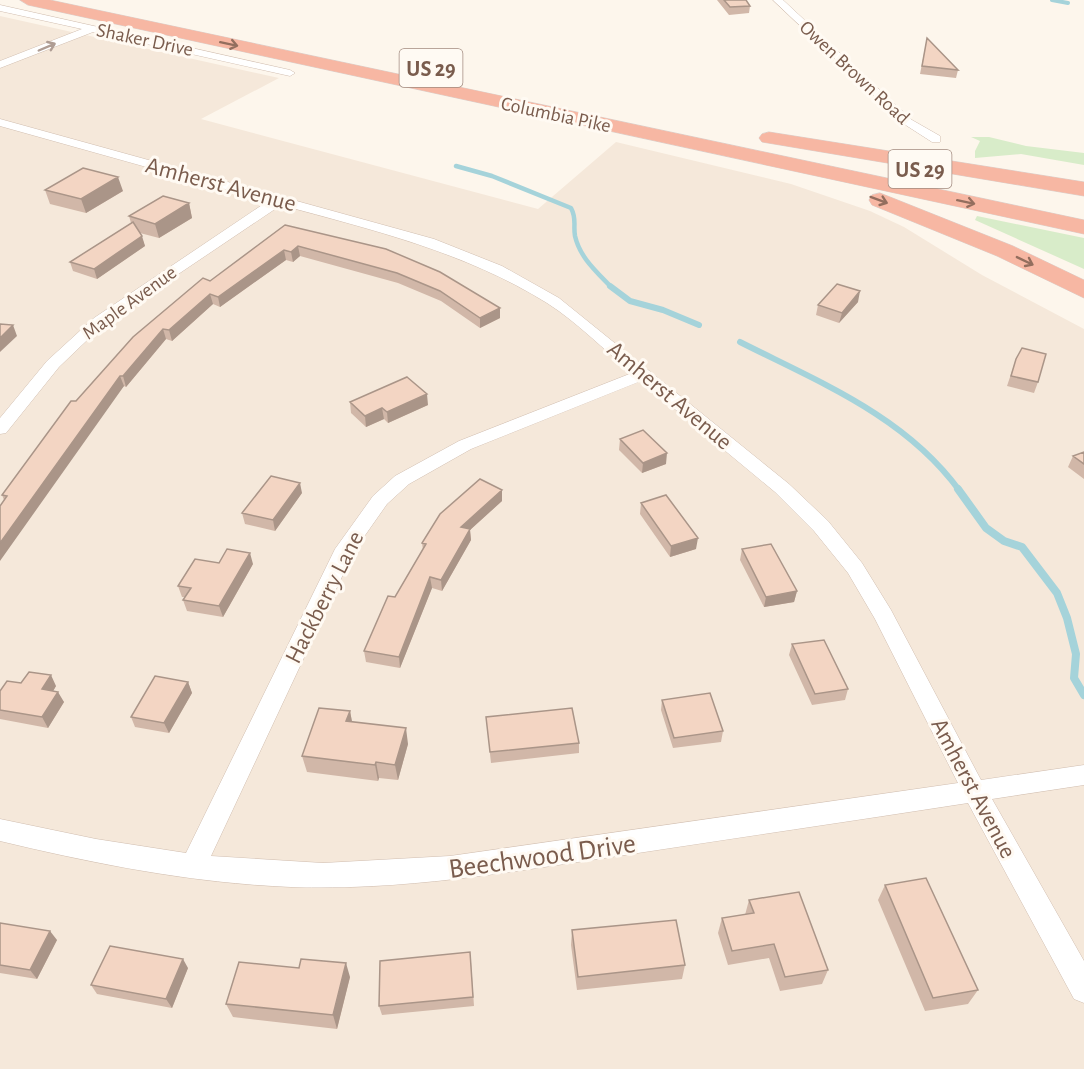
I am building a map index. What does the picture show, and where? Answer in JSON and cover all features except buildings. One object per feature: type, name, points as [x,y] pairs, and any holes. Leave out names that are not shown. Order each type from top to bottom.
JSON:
[{"type":"highway","name":"Columbia Pike","points":[[28,0],[1084,227]]},
{"type":"highway","points":[[108,0],[291,38]]},
{"type":"highway","points":[[498,102],[767,167],[875,199],[986,243],[1080,288]]},
{"type":"highway","name":"US 29","points":[[1084,189],[755,135],[1084,204]]},
{"type":"street","name":"Owen Brown Road","points":[[778,0],[908,122],[936,139]]},
{"type":"street","name":"Shaker Drive","points":[[0,8],[290,73]]},
{"type":"street","points":[[0,54],[74,24]]},
{"type":"street","points":[[0,65],[94,28]]},
{"type":"street","name":"Amherst Avenue","points":[[0,122],[390,230],[497,269],[554,301],[782,488],[821,526],[855,568],[884,616],[975,792],[1084,989]]},
{"type":"street","name":"Maple Avenue","points":[[0,429],[53,364],[99,321],[279,200]]},
{"type":"street","name":"Hackberry Lane","points":[[193,866],[345,549],[380,500],[418,470],[465,445],[644,374]]},
{"type":"street","name":"Beechwood Drive","points":[[0,830],[107,853],[193,866],[261,873],[420,872],[1084,775]]},
{"type":"shaded area","points":[[0,16],[279,78],[201,119],[538,209],[616,142],[791,184],[870,211],[904,227],[982,275],[1084,329],[1084,1069],[0,1069]]},
{"type":"green space","points":[[971,137],[989,137],[1026,146],[1084,153],[1084,165],[1021,154],[975,158],[975,151],[980,141]]},
{"type":"green space","points":[[977,216],[1084,238],[1084,269],[975,220]]},
{"type":"waterway","points":[[1052,0],[1068,3]]},
{"type":"waterway","points":[[456,166],[492,176],[571,208],[577,244],[590,264],[611,286]]},
{"type":"waterway","points":[[611,286],[630,301],[663,310],[699,325]]},
{"type":"waterway","points":[[740,342],[830,387],[887,421],[913,441],[959,490]]},
{"type":"waterway","points":[[958,489],[986,528],[1004,541],[1022,547],[1057,593],[1067,618],[1076,654],[1074,678],[1084,695]]}]
